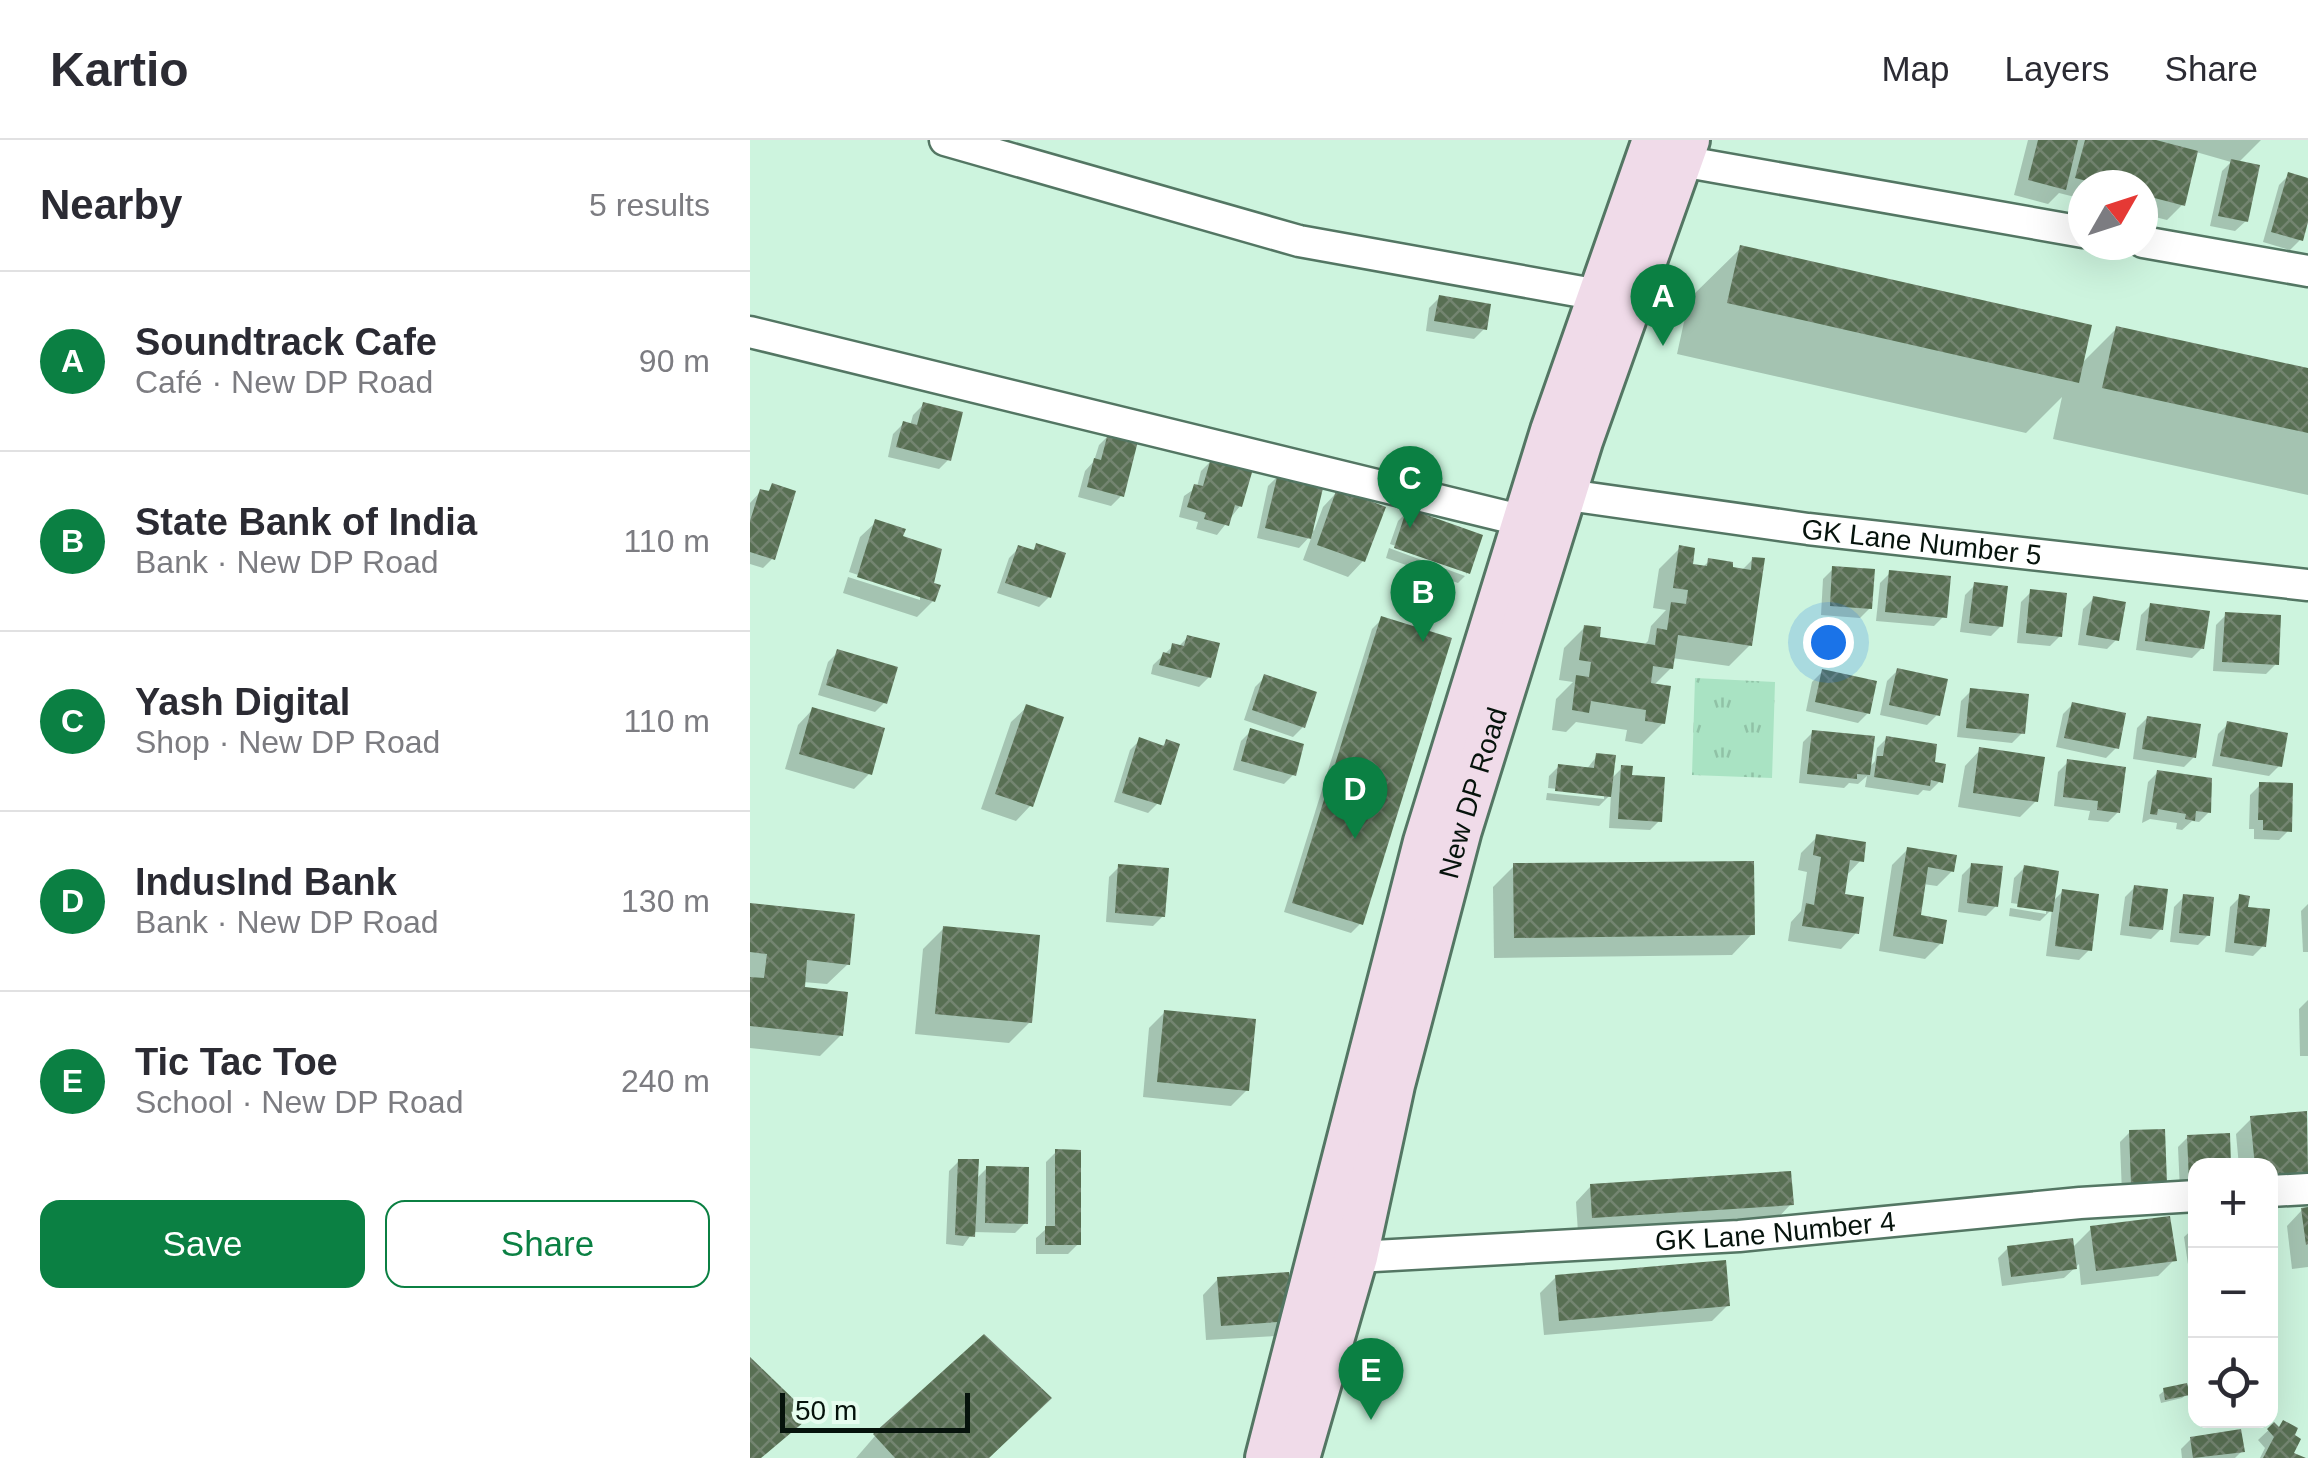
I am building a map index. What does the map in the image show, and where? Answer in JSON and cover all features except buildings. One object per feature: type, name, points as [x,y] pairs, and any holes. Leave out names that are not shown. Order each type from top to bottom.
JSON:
[{"type":"main road","name":"New DP Road","points":[[1298,1458],[1356,1257],[1393,1085],[1541,502],[1552,431],[1600,295],[1674,147]]},
{"type":"main road","name":"New DP Road","points":[[1266,1458],[1432,819],[1541,502],[1580,441],[1674,147]]},
{"type":"street","points":[[944,140],[1299,241],[1600,295]]},
{"type":"street","points":[[1674,147],[2068,229]]},
{"type":"street","points":[[2158,245],[2308,271]]},
{"type":"street","name":"GK Lane Number 5","points":[[750,332],[1541,502],[2308,584]]},
{"type":"street","points":[[2278,1191],[2308,1189]]},
{"type":"street","name":"GK Lane Number 4","points":[[1356,1257],[1739,1236],[2188,1196]]},
{"type":"green space","points":[[1695,678],[1775,682],[1772,778],[1692,775]]},
{"type":"place","name":"Soundtrack Cafe","points":[[1663,346]]},
{"type":"place","name":"Yash Digital","points":[[1410,528]]},
{"type":"place","name":"State Bank of India","points":[[1423,642]]},
{"type":"place","name":"IndusInd Bank","points":[[1355,839]]},
{"type":"place","name":"Tic Tac Toe","points":[[1371,1420]]}]
